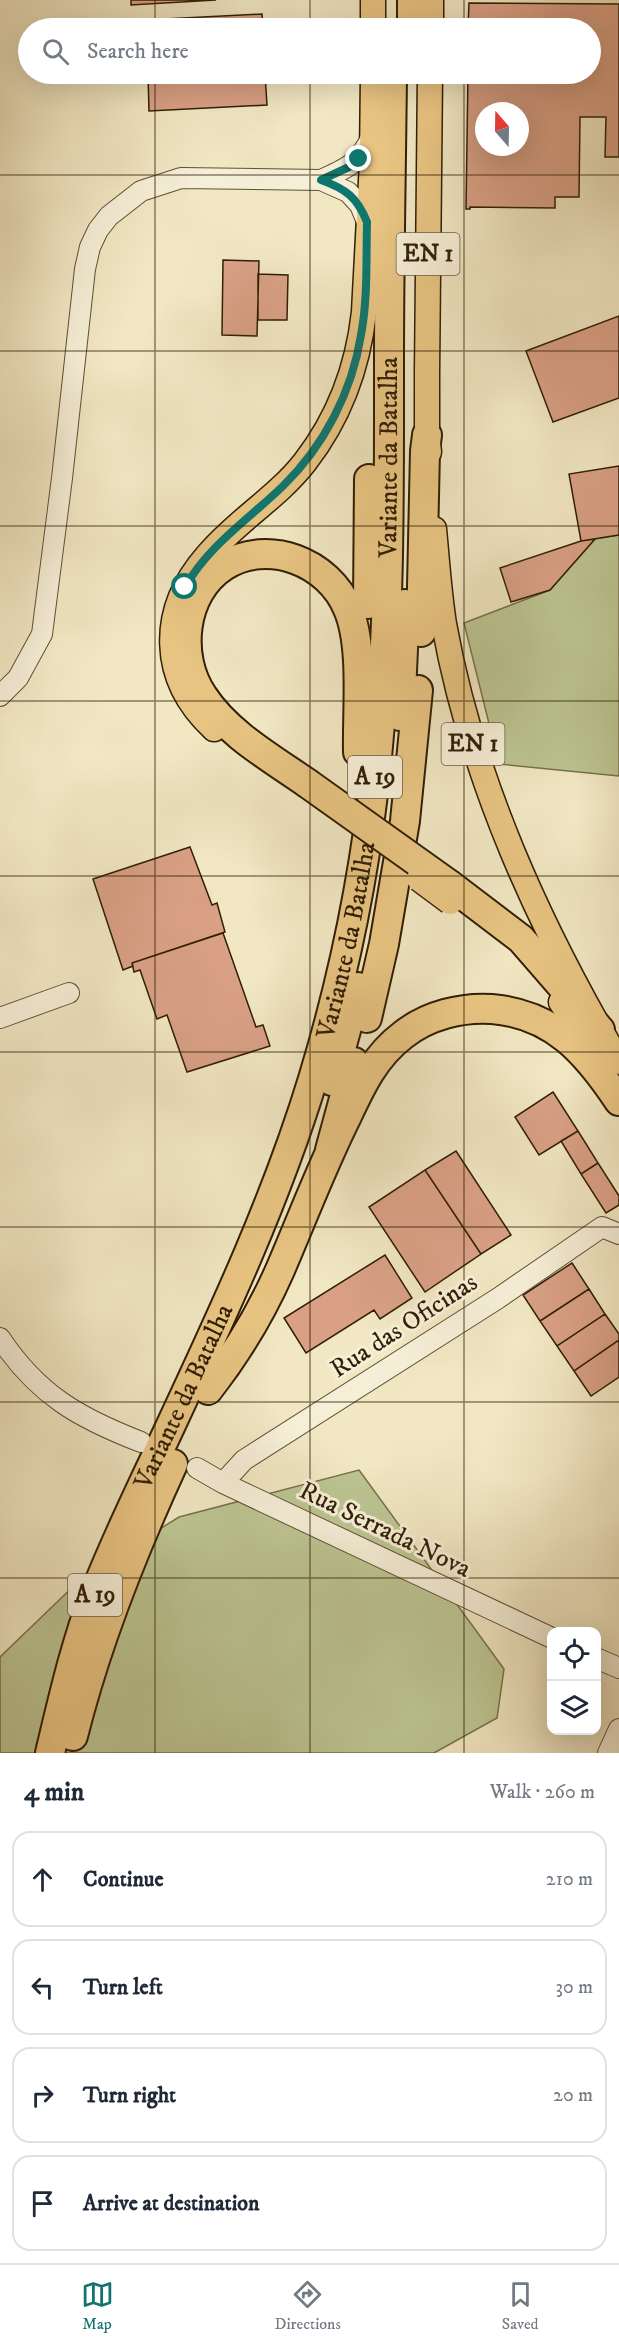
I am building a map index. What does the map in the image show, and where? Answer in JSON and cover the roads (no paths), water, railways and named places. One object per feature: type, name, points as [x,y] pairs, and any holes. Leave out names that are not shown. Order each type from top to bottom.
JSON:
[{"type":"highway","points":[[392,0],[392,18]]},
{"type":"highway","points":[[412,0],[412,18]]},
{"type":"highway","name":"Variante da Batalha","points":[[50,1753],[66,1685],[96,1592],[128,1515],[152,1443],[253,1242],[293,1143],[337,994],[359,884],[378,744],[386,611],[389,480],[392,84]]},
{"type":"highway","name":"Variante da Batalha","points":[[69,1753],[91,1669],[122,1586],[172,1466],[278,1232],[308,1155],[348,1027],[367,947],[390,811],[399,725],[405,596],[411,84]]},
{"type":"highway","points":[[152,1443],[165,1423],[268,1157],[304,1046],[332,933],[365,697],[373,233],[372,149]]},
{"type":"highway","points":[[330,1150],[343,1097],[374,996],[405,821],[420,658],[427,435]]},
{"type":"highway","points":[[358,752],[356,636],[349,609],[341,593],[319,570],[296,559],[260,554],[244,557],[215,572],[202,588],[191,612],[186,638],[192,674],[202,696],[226,722],[304,789],[450,893],[522,939],[600,1030]]},
{"type":"highway","points":[[208,1390],[232,1360],[249,1332],[279,1272],[330,1150],[368,1073],[393,1043],[413,1028],[432,1018],[464,1010],[498,1010],[533,1017],[568,1039],[587,1057],[619,1101]]},
{"type":"main road","points":[[373,0],[373,18]]},
{"type":"main road","points":[[431,0],[431,18]]},
{"type":"main road","name":"EN 1","points":[[304,789],[228,741],[191,705],[175,668],[171,639],[176,611],[185,587],[201,563],[296,473],[317,446],[333,418],[351,377],[362,335],[372,149],[373,84]]},
{"type":"main road","name":"EN 1","points":[[430,84],[427,435],[442,613],[460,700],[495,811],[518,865],[600,1030],[619,1062]]},
{"type":"main road","points":[[450,893],[506,944],[563,1004],[594,1049],[619,1096]]},
{"type":"street","points":[[321,180],[349,167],[372,149]]},
{"type":"street","points":[[0,696],[18,678],[42,634],[85,269],[90,247],[98,230],[109,216],[141,191],[182,178],[321,180],[348,192],[360,205],[367,222]]},
{"type":"street","points":[[0,1018],[69,993]]},
{"type":"street","name":"Rua das Oficinas","points":[[223,1483],[244,1460],[497,1299],[602,1227],[619,1234]]},
{"type":"street","points":[[0,1338],[31,1377],[58,1401],[102,1427],[152,1443]]},
{"type":"street","name":"Rua Serrada Nova","points":[[197,1468],[223,1483],[547,1636]]},
{"type":"street","points":[[601,1660],[619,1668]]},
{"type":"street","points":[[608,1753],[619,1729]]}]
